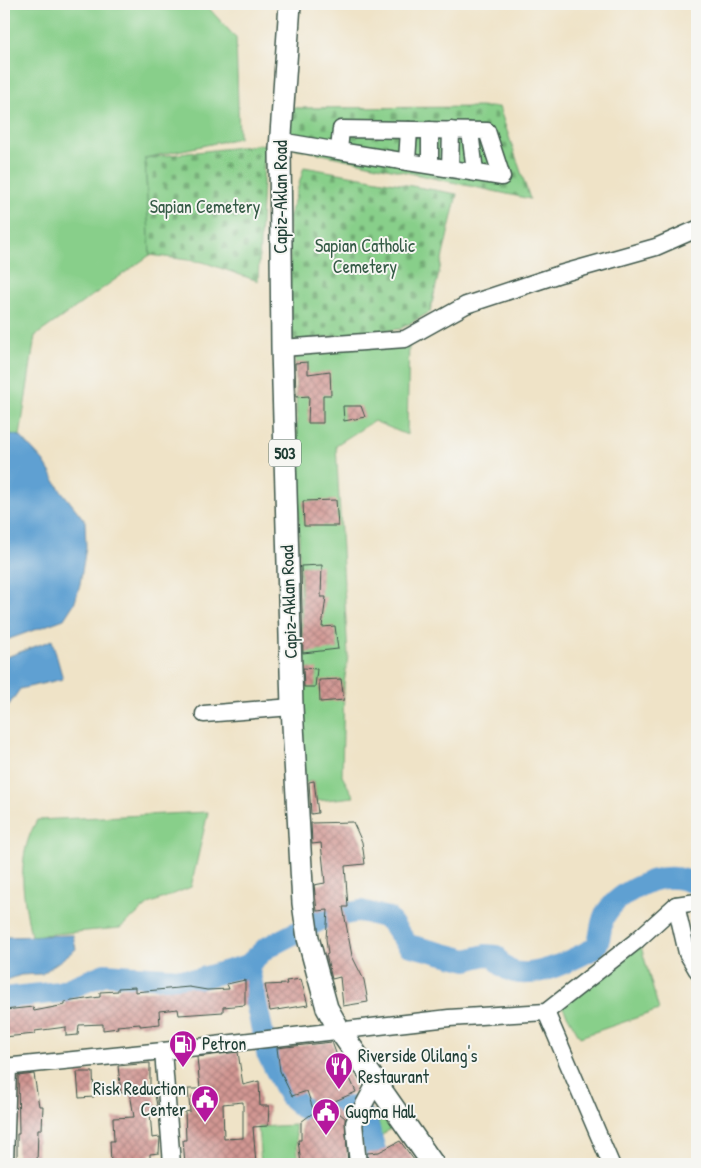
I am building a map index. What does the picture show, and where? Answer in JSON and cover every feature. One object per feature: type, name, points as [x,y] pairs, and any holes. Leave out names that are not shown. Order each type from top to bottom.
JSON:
[{"type":"main road","name":"Capiz-Aklan Road","points":[[290,4],[280,141],[282,348],[292,706],[303,903],[308,938],[327,1008],[371,1090],[433,1164]]},
{"type":"street","points":[[280,141],[340,151],[364,154],[384,158],[430,164],[502,177],[487,131],[342,129],[340,151]]},
{"type":"street","points":[[364,154],[366,129]]},
{"type":"street","points":[[384,158],[386,130]]},
{"type":"street","points":[[407,161],[409,130]]},
{"type":"street","points":[[430,130],[430,164]]},
{"type":"street","points":[[450,168],[451,130]]},
{"type":"street","points":[[470,131],[474,172]]},
{"type":"street","points":[[282,348],[405,339],[466,305],[560,274],[656,247],[697,229]]},
{"type":"street","points":[[204,714],[292,706]]},
{"type":"street","points":[[6,1164],[6,1066],[163,1051],[449,1018],[546,1012],[636,942],[676,905],[697,902]]},
{"type":"street","points":[[676,905],[687,953],[697,970]]},
{"type":"street","points":[[546,1012],[611,1164]]},
{"type":"street","points":[[163,1051],[172,1164]]},
{"type":"street","points":[[358,1164],[354,1123],[371,1090]]},
{"type":"green space","points":[[4,4],[205,4],[236,38],[239,138],[145,158],[150,255],[35,336],[20,436],[4,433]]},
{"type":"green space","points":[[499,107],[530,199],[280,145],[283,108]]},
{"type":"green space","name":"Sapian Cemetery","points":[[265,144],[258,281],[203,262],[150,255],[145,158]]},
{"type":"green space","name":"Sapian Catholic Cemetery","points":[[304,167],[457,194],[430,312],[400,329],[291,341],[289,218]]},
{"type":"green space","points":[[409,338],[407,435],[374,421],[336,445],[348,656],[344,684],[342,776],[354,797],[316,801],[314,781],[304,783],[295,347]]},
{"type":"green space","points":[[208,812],[191,887],[149,904],[120,928],[31,936],[25,906],[23,863],[30,834],[37,820]]},
{"type":"green space","points":[[638,936],[659,1010],[580,1037],[556,996]]},
{"type":"green space","points":[[386,1103],[401,1121],[381,1136],[376,1109]]},
{"type":"green space","points":[[295,1125],[299,1164],[261,1164],[258,1127]]},
{"type":"water","points":[[4,433],[20,436],[44,462],[60,489],[85,521],[86,547],[75,602],[64,619],[4,641]]},
{"type":"water","points":[[52,640],[63,679],[20,689],[4,712],[4,658]]},
{"type":"water","points":[[73,935],[76,949],[42,974],[21,975],[4,981],[4,937]]},
{"type":"building","points":[[308,362],[308,374],[330,371],[331,395],[323,395],[323,423],[308,423],[309,396],[296,397],[295,363]]},
{"type":"building","points":[[343,406],[361,406],[365,417],[344,421]]},
{"type":"building","points":[[336,500],[338,526],[304,526],[303,501]]},
{"type":"building","points":[[322,565],[321,597],[326,597],[322,627],[335,626],[338,649],[303,653],[301,566]]},
{"type":"building","points":[[303,668],[317,669],[315,687],[304,687]]},
{"type":"building","points":[[341,679],[344,700],[320,702],[319,680]]},
{"type":"building","points":[[314,781],[318,813],[311,814],[309,782]]},
{"type":"building","points":[[353,822],[362,842],[365,864],[345,866],[348,907],[343,907],[352,956],[364,980],[368,1002],[343,1006],[340,977],[332,979],[326,955],[328,954],[326,939],[328,910],[317,911],[314,885],[325,883],[321,843],[312,844],[311,823]]},
{"type":"building","points":[[301,979],[308,1005],[270,1011],[265,985],[287,984],[286,981]]},
{"type":"building","points":[[245,980],[245,1005],[223,1007],[223,1012],[179,1015],[178,1009],[159,1011],[160,1024],[117,1026],[118,1028],[103,1030],[103,1024],[79,1025],[78,1035],[66,1036],[66,1027],[35,1031],[35,1034],[4,1037],[4,1010],[33,1007],[34,1011],[65,1005],[65,1002],[100,997],[100,992],[118,991],[118,988],[135,987],[135,992],[189,987],[207,990],[229,989],[227,984]]},
{"type":"building","points":[[332,1042],[344,1075],[348,1074],[356,1092],[328,1104],[345,1118],[348,1164],[301,1164],[298,1140],[301,1140],[301,1122],[314,1112],[307,1091],[292,1096],[280,1071],[277,1048]]},
{"type":"building","points":[[238,1052],[243,1085],[259,1081],[260,1106],[269,1106],[268,1126],[253,1127],[256,1164],[185,1164],[183,1140],[186,1140],[185,1112],[190,1111],[188,1089],[200,1089],[197,1057]],"holes":[[[243,1102],[243,1138],[224,1139],[223,1104]]]},
{"type":"building","points":[[150,1063],[150,1095],[155,1095],[158,1111],[150,1112],[152,1138],[160,1137],[159,1153],[150,1154],[150,1164],[111,1164],[110,1141],[114,1141],[113,1118],[134,1117],[130,1093],[121,1093],[118,1066]]},
{"type":"building","points":[[77,1072],[93,1072],[94,1097],[79,1098]]},
{"type":"building","points":[[34,1074],[39,1106],[43,1106],[42,1129],[38,1129],[37,1164],[17,1164],[17,1134],[19,1134],[18,1076]]},
{"type":"building","points":[[400,1141],[417,1164],[368,1164],[367,1153],[379,1152]]},
{"type":"waterway","points":[[4,998],[60,992],[105,974],[195,980],[248,965],[266,948],[324,918],[361,911],[388,918],[408,945],[467,960],[485,955],[496,956],[504,967],[515,972],[542,971],[595,948],[599,941],[605,915],[617,900],[635,888],[665,878],[680,879],[697,884]]},
{"type":"waterway","points":[[248,965],[267,1053],[289,1096],[304,1109],[352,1107],[366,1119],[379,1164]]},
{"type":"place","name":"Petron","points":[[183,1068]]},
{"type":"place","name":"Riverside Olilang's Restaurant","points":[[339,1090]]},
{"type":"place","name":"Risk Reduction Center","points":[[205,1123]]},
{"type":"place","name":"Gugma Hall","points":[[326,1136]]}]
